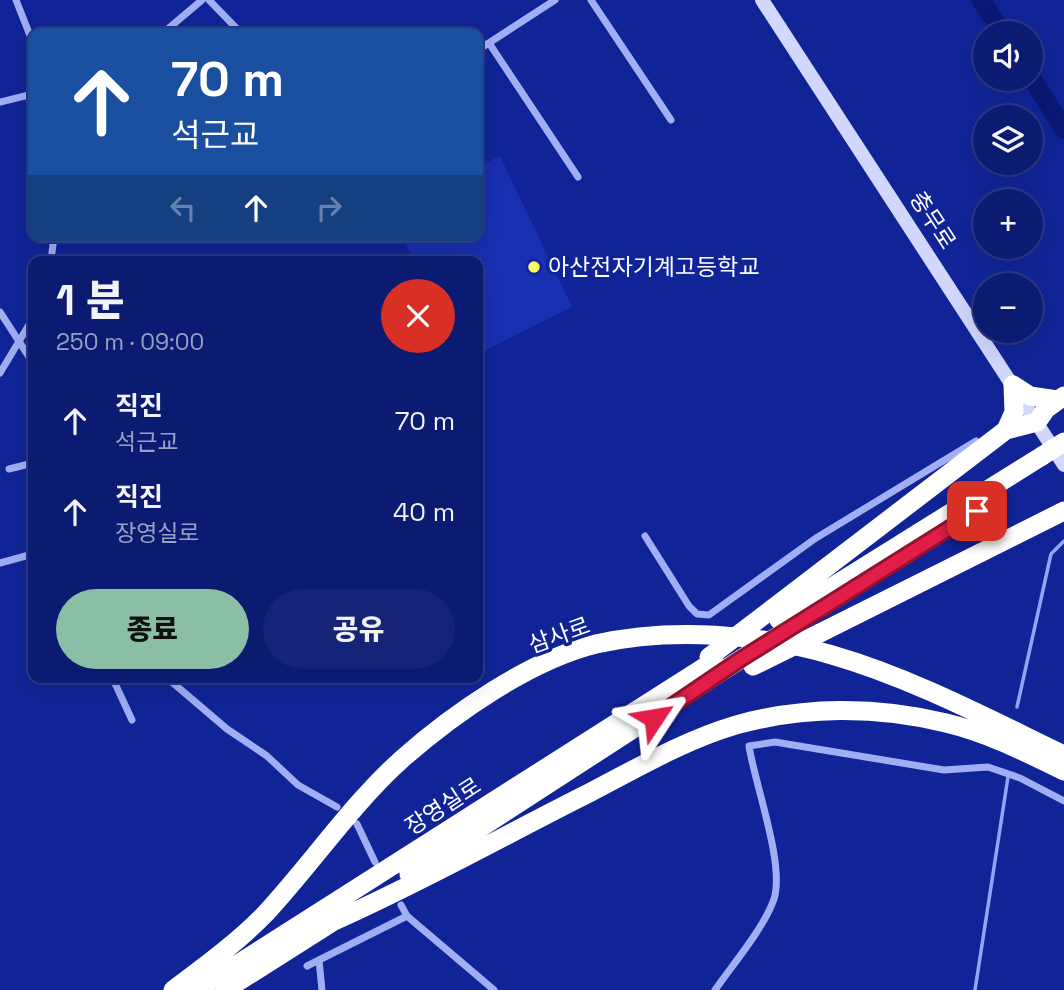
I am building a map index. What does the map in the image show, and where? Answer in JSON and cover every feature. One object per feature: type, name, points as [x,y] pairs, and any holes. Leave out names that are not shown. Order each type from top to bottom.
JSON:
[{"type":"highway","points":[[1013,385],[1030,396],[1060,398]]},
{"type":"highway","points":[[747,663],[780,619],[1008,426],[1014,412],[1013,385]]},
{"type":"highway","points":[[1008,426],[1037,422],[1060,398]]},
{"type":"highway","points":[[780,619],[1055,461],[1064,442]]},
{"type":"highway","points":[[747,663],[820,633],[1061,514]]},
{"type":"highway","name":"장영실로","points":[[197,990],[389,871],[712,659],[780,619]]},
{"type":"highway","name":"삼사로","points":[[173,990],[221,954],[265,914],[336,828],[402,759],[450,721],[520,676],[596,645],[676,636],[729,637],[785,643],[834,655],[909,683],[1064,755]]},
{"type":"highway","name":"장영실로","points":[[225,990],[677,704],[747,663]]},
{"type":"highway","points":[[334,921],[405,890],[648,762],[734,726],[796,713],[855,710],[921,718],[998,739],[1064,771]]},
{"type":"street","points":[[16,0],[28,30]]},
{"type":"street","points":[[169,28],[202,0]]},
{"type":"street","points":[[209,0],[236,28]]},
{"type":"street","points":[[483,47],[555,0]]},
{"type":"street","points":[[591,0],[671,120]]},
{"type":"street","name":"충무로","points":[[762,0],[1037,422],[1055,461]]},
{"type":"street","points":[[489,43],[578,177]]},
{"type":"street","points":[[0,102],[28,95]]},
{"type":"street","points":[[0,312],[28,355]]},
{"type":"street","points":[[0,373],[28,328]]},
{"type":"street","points":[[645,536],[689,606],[698,614],[709,615],[816,538],[1008,426]]},
{"type":"street","points":[[9,469],[28,464]]},
{"type":"street","points":[[0,563],[28,555]]},
{"type":"street","points":[[114,683],[132,720]]},
{"type":"street","points":[[173,683],[227,729],[267,756],[298,785],[337,807]]},
{"type":"street","points":[[715,990],[771,907],[776,890],[775,867],[749,746],[775,742],[944,770],[988,767],[1020,778],[1064,801]]},
{"type":"street","points":[[357,824],[375,862]]},
{"type":"street","points":[[401,905],[407,916],[494,990]]},
{"type":"street","points":[[307,966],[407,916]]},
{"type":"street","points":[[319,960],[322,990]]},
{"type":"shaded area","points":[[500,156],[572,307],[483,352],[483,256],[412,256],[405,242],[483,242],[483,164]]},
{"type":"waterway","points":[[981,0],[995,21]]},
{"type":"waterway","points":[[1040,91],[1064,129]]},
{"type":"waterway","points":[[1017,707],[1051,554],[1064,541]]},
{"type":"waterway","points":[[975,990],[1008,777]]},
{"type":"place","name":"아산전자기계고등학교","points":[[534,267]]},
{"type":"route","points":[[654,718],[741,659],[977,511]]}]
